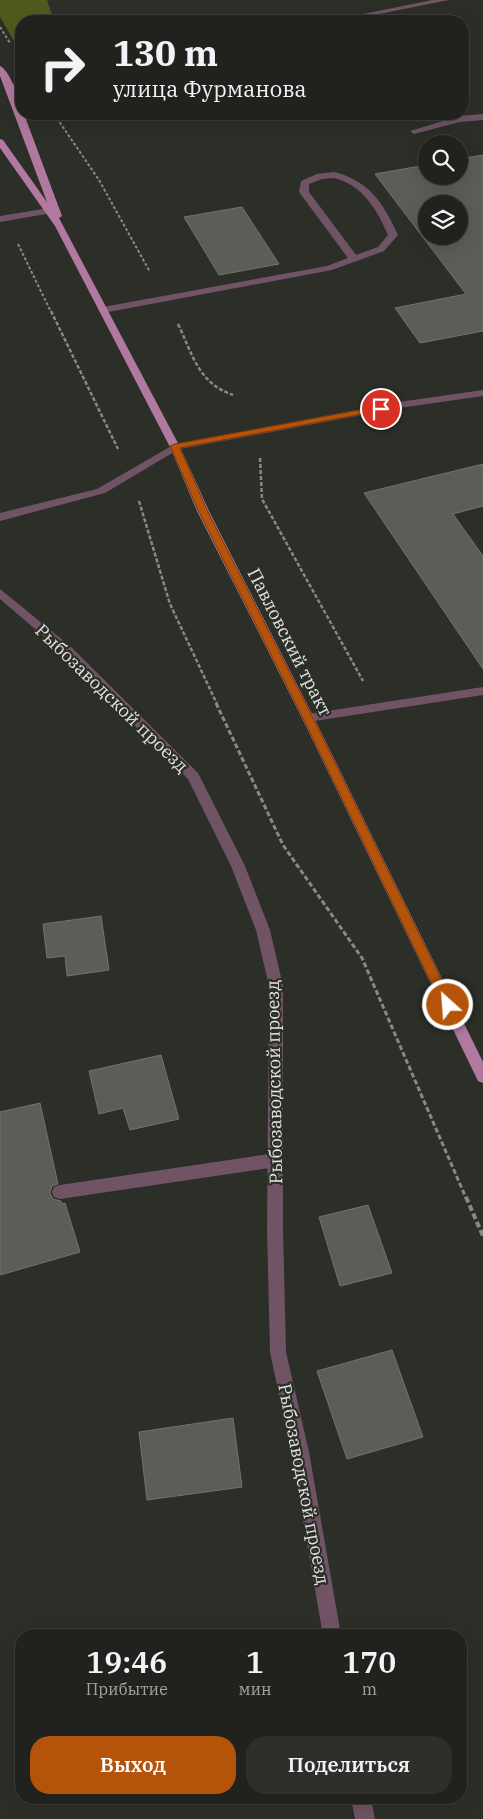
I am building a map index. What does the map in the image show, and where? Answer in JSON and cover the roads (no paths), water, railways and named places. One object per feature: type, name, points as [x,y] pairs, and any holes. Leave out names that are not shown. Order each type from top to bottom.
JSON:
[{"type":"main road","name":"Павловский тракт","points":[[0,68],[15,100]]},
{"type":"main road","name":"Павловский тракт","points":[[22,120],[60,226]]},
{"type":"main road","name":"Павловский тракт","points":[[0,142],[60,226],[175,446],[203,510],[308,718],[483,1076]]},
{"type":"street","points":[[365,15],[445,0]]},
{"type":"street","points":[[10,87],[15,86]]},
{"type":"street","points":[[469,118],[483,117]]},
{"type":"street","points":[[414,131],[456,120]]},
{"type":"street","points":[[103,310],[329,268],[354,259],[381,249],[393,235],[384,212],[356,182],[345,176],[329,174],[315,177],[304,184],[304,192],[354,259]]},
{"type":"street","points":[[3,218],[49,211]]},
{"type":"street","points":[[0,517],[101,491],[175,446],[399,405],[483,393]]},
{"type":"street","name":"Рыбозаводской проезд","points":[[0,593],[66,649],[193,776],[238,866],[263,930],[276,986],[278,1352],[300,1452],[331,1629]]},
{"type":"street","points":[[308,718],[483,691]]},
{"type":"street","points":[[60,1192],[276,1160]]},
{"type":"street","points":[[362,1804],[365,1819]]}]
